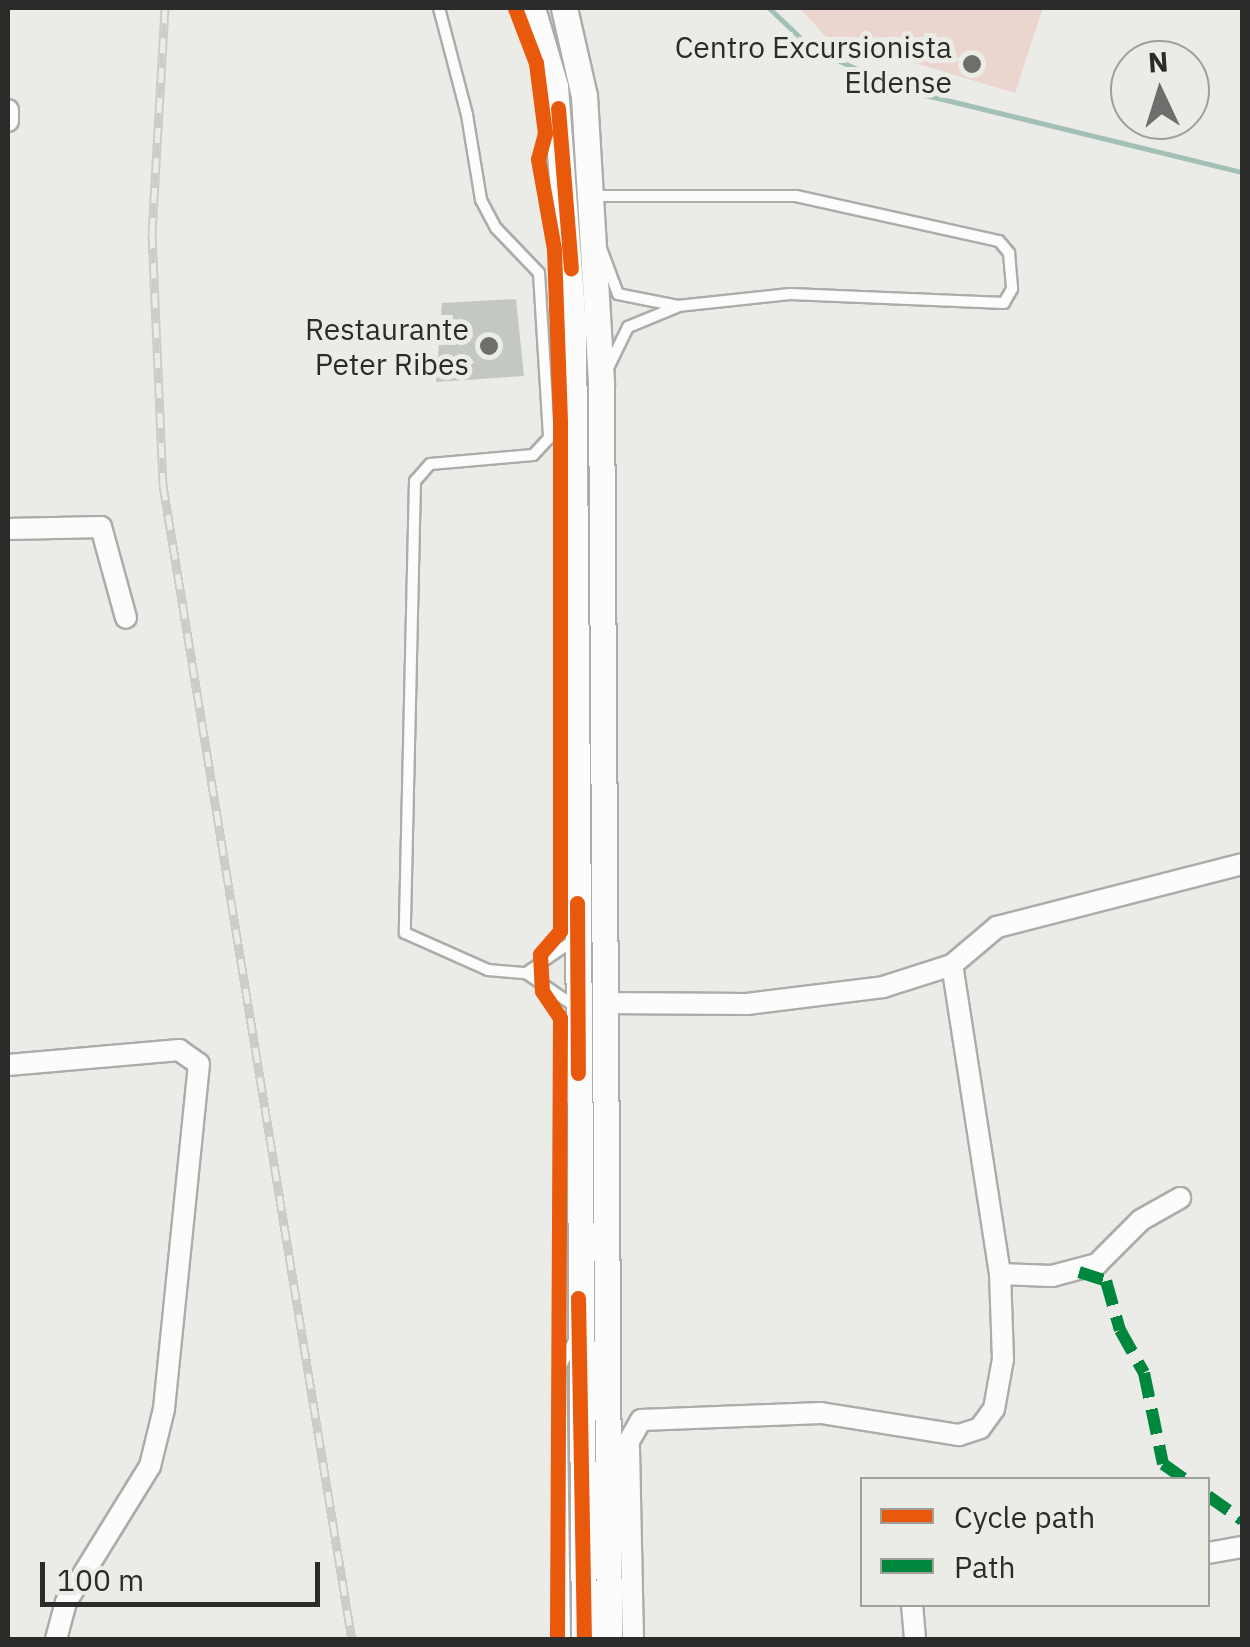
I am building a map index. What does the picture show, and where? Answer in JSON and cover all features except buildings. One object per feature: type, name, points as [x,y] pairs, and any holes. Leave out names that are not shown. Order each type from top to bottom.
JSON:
[{"type":"street","points":[[532,8],[552,66],[568,213],[577,936],[590,1006],[610,1640]]},
{"type":"street","points":[[564,8],[584,96],[596,240],[601,382],[590,1006],[578,1330],[584,1640]]},
{"type":"street","points":[[8,110],[8,121]]},
{"type":"street","points":[[8,529],[102,527],[126,618]]},
{"type":"street","points":[[590,1006],[747,1004],[883,987],[952,965],[997,927],[1242,864]]},
{"type":"street","points":[[633,1640],[629,1440],[640,1420],[822,1413],[959,1435],[980,1428],[994,1409],[1002,1359],[1000,1274],[952,965]]},
{"type":"street","points":[[8,1065],[179,1050],[199,1064],[160,1428],[150,1466],[66,1602],[56,1640]]},
{"type":"street","points":[[1000,1274],[1052,1276],[1097,1264],[1133,1226],[1180,1198]]},
{"type":"street","points":[[1210,1553],[1242,1547]]},
{"type":"street","points":[[912,1607],[916,1640]]},
{"type":"lane","points":[[438,8],[481,200],[496,228],[538,273],[549,438],[533,455],[430,464],[415,481],[405,933],[488,970],[526,973],[590,1006]]},
{"type":"lane","points":[[592,196],[796,196],[998,241],[1009,254],[1012,290],[1004,303],[790,294],[678,306],[628,327],[601,382]]},
{"type":"lane","points":[[596,240],[618,294],[678,306]]},
{"type":"lane","points":[[526,973],[577,936]]},
{"type":"lane","points":[[565,1640],[561,1366],[578,1330]]},
{"type":"shaded area","name":"Centro Excursionista Eldense","points":[[800,8],[1043,8],[1015,93],[825,36]]},
{"type":"waterway","points":[[769,8],[810,47],[897,88],[1242,172]]},
{"type":"railway","points":[[165,8],[152,233],[163,485],[352,1640]]},
{"type":"marked path","points":[[1079,1272],[1106,1281],[1120,1330],[1144,1373],[1163,1464],[1182,1477]]},
{"type":"marked path","points":[[1210,1497],[1242,1520]]},
{"type":"cycle path","points":[[515,8],[536,63],[545,133],[538,159],[554,249],[560,422],[560,931],[540,954],[542,991],[560,1018],[557,1640]]},
{"type":"cycle path","points":[[558,108],[571,268]]},
{"type":"cycle path","points":[[577,903],[578,1073]]},
{"type":"cycle path","points":[[578,1298],[584,1640]]},
{"type":"place","name":"Centro Excursionista Eldense","points":[[972,64]]},
{"type":"place","name":"Restaurante Peter Ribes","points":[[489,346]]}]
